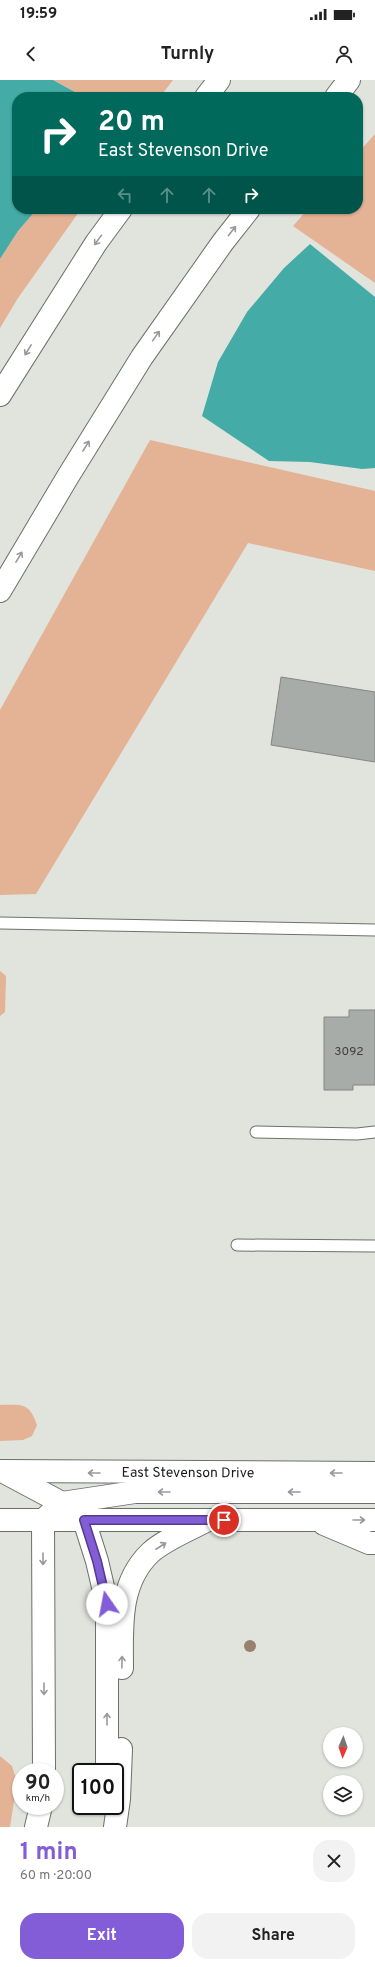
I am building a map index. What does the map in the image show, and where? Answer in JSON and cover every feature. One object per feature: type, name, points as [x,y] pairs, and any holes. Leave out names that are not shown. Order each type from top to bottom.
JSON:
[{"type":"main road","points":[[210,92],[219,80]]},
{"type":"main road","points":[[340,92],[349,80]]},
{"type":"main road","points":[[0,395],[96,243],[117,214]]},
{"type":"main road","points":[[0,591],[66,478],[142,357],[223,242],[245,214]]},
{"type":"main road","points":[[1,1471],[62,1503],[84,1520],[97,1561],[107,1604],[107,1763]]},
{"type":"main road","name":"East Stevenson Drive","points":[[1,1471],[375,1474]]},
{"type":"main road","points":[[44,1763],[43,1520],[62,1503],[135,1492],[375,1492]]},
{"type":"main road","points":[[0,1520],[375,1520]]},
{"type":"main road","points":[[115,1827],[121,1779],[123,1604],[132,1578],[150,1553],[208,1520]]},
{"type":"main road","points":[[315,1520],[369,1543],[375,1543]]},
{"type":"main road","points":[[36,1827],[39,1815]]},
{"type":"main road","points":[[101,1827],[103,1815]]},
{"type":"lane","points":[[0,923],[375,930]]},
{"type":"lane","points":[[256,1132],[358,1134],[375,1132]]},
{"type":"lane","points":[[237,1245],[374,1246]]},
{"type":"shaded area","points":[[53,80],[173,80],[164,92],[75,92]]},
{"type":"shaded area","points":[[375,134],[375,283],[293,226],[304,214],[363,214],[363,147]]},
{"type":"shaded area","points":[[33,214],[77,214],[18,298],[0,328],[0,259],[18,231]]},
{"type":"shaded area","points":[[150,440],[375,491],[375,571],[248,543],[36,894],[0,895],[0,710]]},
{"type":"shaded area","points":[[0,971],[6,976],[5,1012],[0,1016]]},
{"type":"shaded area","points":[[0,1405],[19,1405],[28,1409],[37,1425],[32,1436],[23,1440],[0,1441]]},
{"type":"shaded area","points":[[0,1756],[12,1766],[12,1814],[10,1827],[0,1827]]},
{"type":"water","points":[[0,80],[53,80],[75,92],[12,92],[12,214],[33,214],[18,231],[0,259]]},
{"type":"water","points":[[310,244],[375,297],[375,468],[362,469],[310,462],[269,461],[202,416],[218,362],[247,312],[284,268]]},
{"type":"building","points":[[281,677],[375,692],[375,762],[271,745]]},
{"type":"building","points":[[349,1010],[375,1010],[375,1085],[353,1085],[353,1090],[324,1090],[324,1017],[349,1017]]},
{"type":"route","points":[[107,1604],[97,1561],[84,1520],[224,1520]]}]
